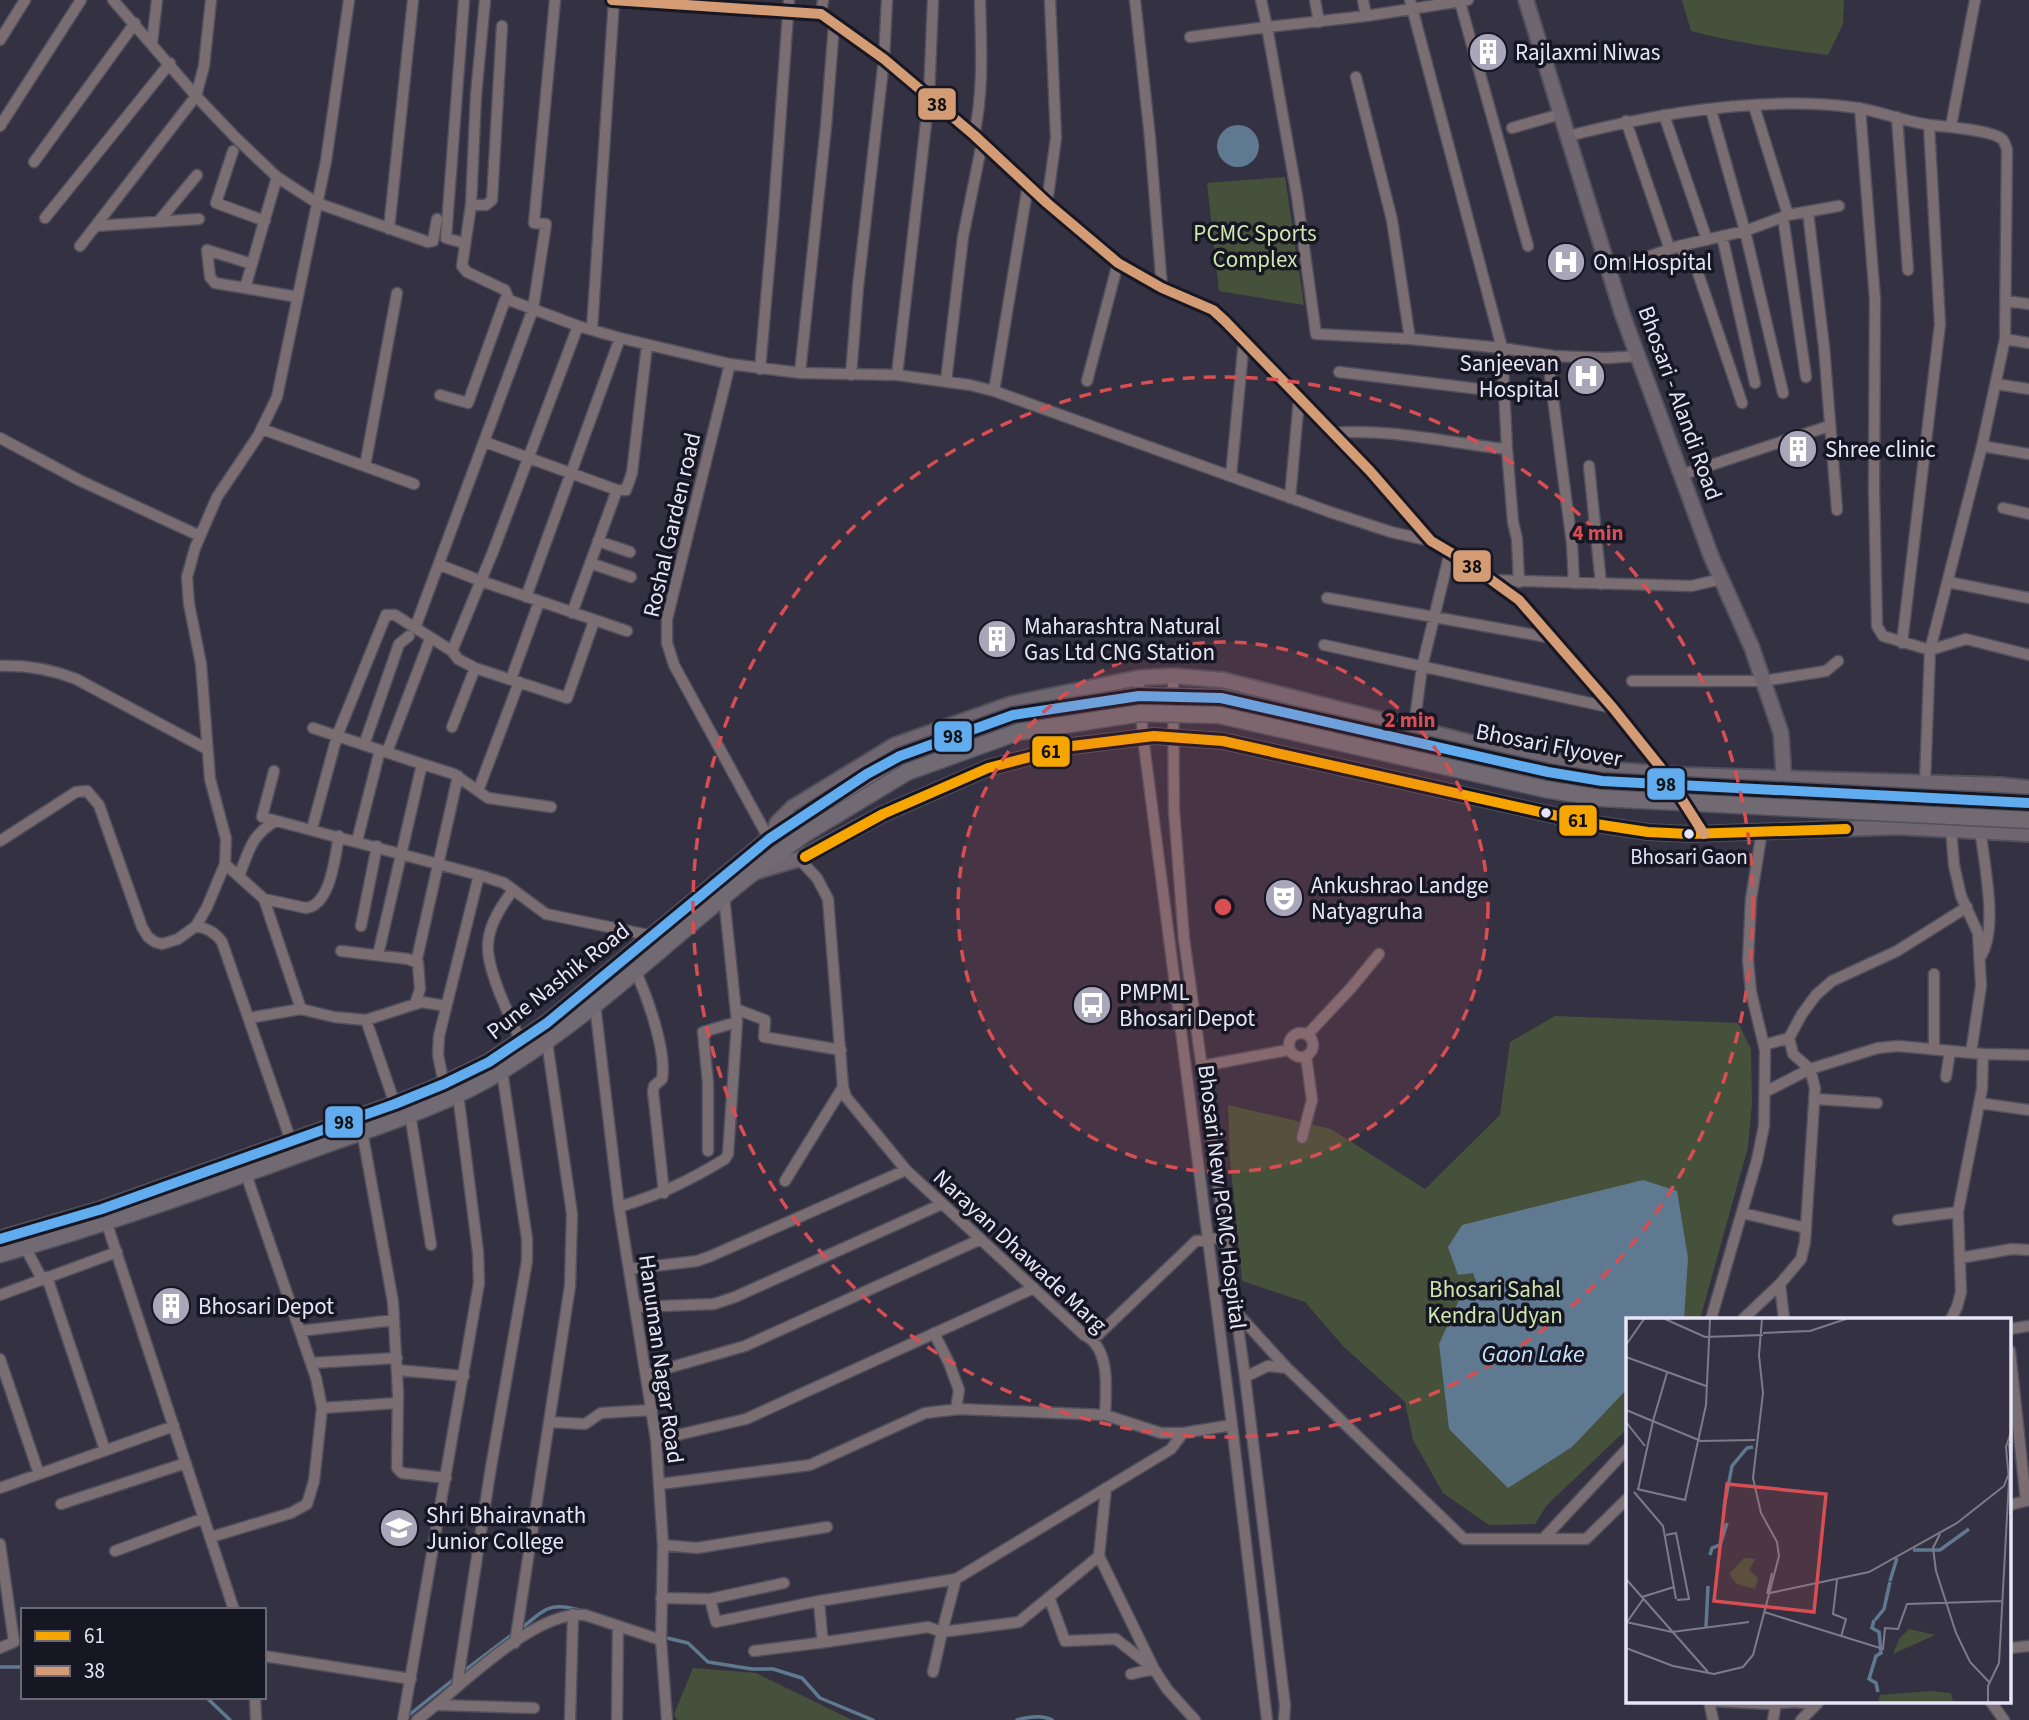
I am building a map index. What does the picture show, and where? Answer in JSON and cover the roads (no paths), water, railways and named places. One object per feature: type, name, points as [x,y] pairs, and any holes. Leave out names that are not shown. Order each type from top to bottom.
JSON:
[{"type":"highway","name":"Bhosari Flyover","points":[[802,826],[900,756],[1013,715],[1139,696],[1221,698],[1548,772],[1602,781],[2029,803]]},
{"type":"highway","name":"Bhosari Flyover","points":[[802,826],[907,772],[1005,736],[1140,713],[1219,715],[1545,789],[1600,798],[2029,820]]},
{"type":"highway","name":"Pune Nashik Road","points":[[0,1254],[25,1247],[291,1141],[395,1104],[489,1062],[547,1023],[771,837],[802,826]]},
{"type":"highway","name":"Pune Nashik Road","points":[[0,1239],[104,1216],[246,1174],[458,1094],[502,1071],[547,1042],[595,1005],[754,873],[802,826]]},
{"type":"main road","name":"Bhosari - Alandi Road","points":[[1526,0],[1638,356],[1681,475],[1752,648],[1781,733],[1784,778]]},
{"type":"main road","points":[[771,837],[777,823],[792,807],[895,745],[1011,704],[1138,678],[1173,676],[1223,680],[1549,760],[1602,769],[2029,788]]},
{"type":"main road","points":[[1398,780],[1409,727]]},
{"type":"main road","points":[[754,873],[799,859],[883,814],[988,768],[1072,746],[1143,737],[1223,741],[1589,823],[1648,832],[1704,834],[1897,827],[2029,834]]},
{"type":"street","points":[[0,40],[26,0]]},
{"type":"street","points":[[0,126],[81,0]]},
{"type":"street","points":[[113,0],[196,96],[277,177],[317,203],[428,242],[433,241],[437,219]]},
{"type":"street","points":[[152,43],[157,0]]},
{"type":"street","points":[[79,246],[196,96],[204,66],[211,0]]},
{"type":"street","points":[[0,841],[76,792],[87,791],[99,805],[142,927],[155,942],[170,942],[196,926],[225,864],[226,839],[213,793],[201,664],[187,589],[190,562],[216,496],[262,429],[277,397],[337,96],[349,0]]},
{"type":"street","points":[[389,229],[413,0]]},
{"type":"street","points":[[464,0],[446,238],[464,243]]},
{"type":"street","points":[[485,0],[476,95],[471,205],[462,266],[467,272],[505,290],[509,300]]},
{"type":"street","points":[[365,745],[399,644],[412,632],[440,565],[533,309],[546,224],[534,223],[555,0]]},
{"type":"street","points":[[592,329],[605,165],[613,0],[752,5],[787,12],[821,13],[884,59],[1118,263],[1162,288],[1213,310],[1370,471],[1431,541]]},
{"type":"street","points":[[760,369],[774,221],[789,0]]},
{"type":"street","points":[[821,13],[822,0]]},
{"type":"street","points":[[851,375],[858,287],[884,59],[887,0]]},
{"type":"street","points":[[897,374],[929,97],[933,0]]},
{"type":"street","points":[[946,381],[978,139],[982,57],[980,0]]},
{"type":"street","points":[[1047,203],[1056,138],[1050,0]]},
{"type":"street","points":[[1135,0],[1149,124],[1162,288]]},
{"type":"street","points":[[1261,0],[1297,196],[1316,334],[1410,339],[1545,355],[1606,358],[1638,356]]},
{"type":"street","points":[[1315,0],[1319,22]]},
{"type":"street","points":[[1363,0],[1366,16]]},
{"type":"street","points":[[1951,126],[1975,0]]},
{"type":"street","points":[[1190,37],[1366,16],[1411,5],[1464,1],[1528,246]]},
{"type":"street","points":[[1411,5],[1502,348],[1507,449],[1519,582]]},
{"type":"street","points":[[34,162],[135,23]]},
{"type":"street","points":[[800,373],[834,25]]},
{"type":"street","points":[[471,205],[486,205],[492,200],[502,26]]},
{"type":"street","points":[[45,218],[170,63]]},
{"type":"street","points":[[1356,77],[1392,220],[1410,339]]},
{"type":"street","points":[[1568,136],[1626,121],[1664,115],[1754,106],[1810,104],[1860,108],[1929,125],[1951,126],[1997,136],[2003,140],[2007,150],[2005,339],[1982,446],[1930,650],[1925,782]]},
{"type":"street","points":[[1754,106],[1785,216],[1806,377]]},
{"type":"street","points":[[1860,108],[1875,299],[1874,489],[1877,626],[1883,636],[1930,650],[1966,639],[2029,655]]},
{"type":"street","points":[[1711,110],[1745,231],[1783,393]]},
{"type":"street","points":[[1513,128],[1561,114]]},
{"type":"street","points":[[1664,115],[1707,240]]},
{"type":"street","points":[[1897,117],[1908,270]]},
{"type":"street","points":[[1626,121],[1675,248],[1698,270],[1742,403]]},
{"type":"street","points":[[1902,643],[1940,324],[1929,125]]},
{"type":"street","points":[[233,151],[216,203],[265,221]]},
{"type":"street","points":[[159,221],[197,174]]},
{"type":"street","points":[[245,288],[277,177]]},
{"type":"street","points":[[994,391],[1028,186]]},
{"type":"street","points":[[1609,270],[1675,248],[1745,231],[1785,216],[1839,206]]},
{"type":"street","points":[[1808,212],[1824,347],[1837,510]]},
{"type":"street","points":[[96,226],[199,219]]},
{"type":"street","points":[[1722,236],[1755,383]]},
{"type":"street","points":[[252,264],[207,250],[211,281],[298,297]]},
{"type":"street","points":[[1087,382],[1118,263]]},
{"type":"street","points":[[365,466],[397,293]]},
{"type":"street","points":[[440,395],[468,403],[505,300],[509,300],[578,326],[730,364],[800,373],[897,374],[994,391],[1290,498],[1391,532],[1431,541],[1519,600],[1613,708],[1665,773],[1704,834]]},
{"type":"street","points":[[2006,301],[2029,304]]},
{"type":"street","points":[[452,651],[578,326]]},
{"type":"street","points":[[526,597],[620,338]]},
{"type":"street","points":[[2005,339],[2029,343]]},
{"type":"street","points":[[1231,476],[1244,340]]},
{"type":"street","points":[[485,442],[626,491],[632,473],[646,345]]},
{"type":"street","points":[[1545,355],[1550,375],[1572,544],[1574,583]]},
{"type":"street","name":"Roshal Garden road","points":[[730,364],[667,618],[667,643],[674,665],[771,837]]},
{"type":"street","points":[[1339,372],[1504,392]]},
{"type":"street","points":[[1996,384],[2029,388]]},
{"type":"street","points":[[1290,498],[1299,399]]},
{"type":"street","points":[[1681,475],[1829,426]]},
{"type":"street","points":[[262,429],[414,484]]},
{"type":"street","points":[[1332,433],[1363,431],[1400,434],[1507,449]]},
{"type":"street","points":[[0,438],[79,480],[200,536]]},
{"type":"street","points":[[1982,446],[2029,454]]},
{"type":"street","points":[[1589,466],[1601,583]]},
{"type":"street","points":[[572,613],[617,489]]},
{"type":"street","points":[[2003,508],[2029,514]]},
{"type":"street","points":[[598,541],[630,552]]},
{"type":"street","points":[[1416,712],[1422,667],[1450,552]]},
{"type":"street","points":[[590,563],[631,577]]},
{"type":"street","points":[[440,565],[481,582],[627,631]]},
{"type":"street","points":[[1491,580],[1691,586],[1722,579]]},
{"type":"street","points":[[1948,582],[2029,598]]},
{"type":"street","points":[[1327,598],[1552,638]]},
{"type":"street","points":[[478,791],[539,602]]},
{"type":"street","points":[[312,829],[337,736],[386,615],[395,615],[412,632],[452,651],[458,659],[475,668],[567,698],[594,621]]},
{"type":"street","points":[[357,841],[384,751],[430,639]]},
{"type":"street","points":[[1324,646],[1613,708]]},
{"type":"street","points":[[1632,681],[1763,681],[1826,671],[1839,661]]},
{"type":"street","points":[[0,666],[33,667],[76,679],[207,749]]},
{"type":"street","points":[[453,727],[475,668]]},
{"type":"street","name":"Bhosari New PCMC Hospital","points":[[1173,676],[1173,791],[1184,939],[1244,1372],[1284,1720]]},
{"type":"street","name":"Bhosari New PCMC Hospital","points":[[1138,678],[1143,737],[1225,1368],[1267,1720]]},
{"type":"street","points":[[313,728],[458,776],[494,799],[551,807]]},
{"type":"street","points":[[378,955],[422,764]]},
{"type":"street","points":[[274,771],[262,817],[495,879],[546,914],[653,936]]},
{"type":"street","points":[[415,1004],[420,989],[416,963],[458,776]]},
{"type":"street","points":[[1975,784],[1990,920],[1985,949],[1979,958]]},
{"type":"street","points":[[239,876],[253,839],[263,828],[276,821]]},
{"type":"street","points":[[1951,829],[1961,896],[1978,933],[1981,986],[1971,1053]]},
{"type":"street","points":[[1712,1318],[1757,1160],[1763,1126],[1766,1092],[1764,1045],[1751,992],[1748,960],[1751,899],[1762,831]]},
{"type":"street","points":[[264,899],[306,908],[319,903],[326,891],[339,836]]},
{"type":"street","points":[[360,926],[377,846]]},
{"type":"street","name":"Narayan Dhawade Marg","points":[[799,859],[817,878],[828,899],[846,1097],[906,1170],[979,1240],[1084,1335],[1091,1338],[1104,1367],[1105,1415]]},
{"type":"street","points":[[225,864],[264,899],[301,1009]]},
{"type":"street","points":[[444,1084],[438,1044],[479,875]]},
{"type":"street","points":[[513,890],[499,909],[488,944],[492,972],[521,1041]]},
{"type":"street","points":[[619,1208],[664,1193],[725,1159],[728,1154],[737,1022],[724,896]]},
{"type":"street","points":[[1745,1318],[1801,1259],[1806,1228],[1815,1098],[1810,1069],[1793,1055],[1790,1038],[1802,1014],[1816,995],[1832,981],[1897,951],[1967,908]]},
{"type":"street","points":[[196,926],[210,930],[218,935],[222,942],[291,1141]]},
{"type":"street","points":[[341,951],[408,959],[416,963]]},
{"type":"street","points":[[1308,1034],[1352,989],[1379,954]]},
{"type":"street","points":[[635,970],[650,1008],[663,1066],[662,1079],[654,1086],[653,1091],[664,1193]]},
{"type":"street","points":[[1934,974],[1934,1048]]},
{"type":"street","points":[[249,1018],[301,1009],[334,1017],[366,1020],[422,1002],[446,1006]]},
{"type":"street","name":"Hanuman Nagar Road","points":[[595,1005],[619,1208],[656,1440],[663,1545],[661,1640],[667,1720]]},
{"type":"street","points":[[736,1009],[765,1020],[764,1037],[841,1050]]},
{"type":"street","points":[[366,1020],[395,1104]]},
{"type":"street","points":[[708,1151],[708,1083],[703,1032],[737,1022]]},
{"type":"street","points":[[1288,1050],[1291,1037],[1299,1033],[1308,1034]]},
{"type":"street","points":[[1288,1050],[1295,1057],[1311,1054],[1313,1043],[1308,1034]]},
{"type":"street","points":[[1764,1045],[1790,1038]]},
{"type":"street","points":[[515,1641],[570,1286],[572,1227],[547,1042]]},
{"type":"street","points":[[1766,1092],[1810,1069],[1878,1048],[1898,1046],[1983,1054],[2029,1055]]},
{"type":"street","points":[[1202,1066],[1288,1050]]},
{"type":"street","points":[[1946,1077],[1950,1051]]},
{"type":"street","points":[[1952,1318],[1961,1292],[1958,1212],[1982,1089],[1983,1054]]},
{"type":"street","points":[[1302,1138],[1312,1100],[1306,1056]]},
{"type":"street","points":[[457,1686],[527,1261],[527,1239],[502,1071]]},
{"type":"street","points":[[785,1181],[843,1087]]},
{"type":"street","points":[[404,1720],[479,1283],[478,1252],[458,1094]]},
{"type":"street","points":[[1815,1098],[1877,1103]]},
{"type":"street","points":[[1979,1103],[2029,1110]]},
{"type":"street","points":[[410,1114],[431,1245]]},
{"type":"street","points":[[362,1131],[385,1254],[394,1320],[399,1471],[446,1478]]},
{"type":"street","points":[[629,1269],[697,1261],[711,1256],[906,1170]]},
{"type":"street","points":[[211,1537],[291,1513],[307,1504],[314,1481],[322,1408],[311,1363],[246,1174]]},
{"type":"street","points":[[636,1307],[714,1304],[735,1297],[942,1204]]},
{"type":"street","points":[[1898,1220],[1958,1212]]},
{"type":"street","points":[[1742,1213],[1806,1228]]},
{"type":"street","points":[[104,1216],[233,1608]]},
{"type":"street","points":[[1091,1338],[1098,1335],[1196,1241],[1226,1237]]},
{"type":"street","points":[[646,1374],[745,1346],[979,1240]]},
{"type":"street","points":[[25,1247],[45,1278],[105,1450]]},
{"type":"street","points":[[1960,1258],[2029,1250]]},
{"type":"street","points":[[0,1294],[117,1252]]},
{"type":"street","points":[[1780,1284],[1784,1318]]},
{"type":"street","points":[[656,1440],[746,1419],[1034,1288]]},
{"type":"street","points":[[1236,1312],[1287,1368],[1464,1539],[1586,1539],[1626,1500]]},
{"type":"street","points":[[300,1331],[394,1320]]},
{"type":"street","points":[[2011,1329],[2029,1326]]},
{"type":"street","points":[[1220,1334],[1238,1331]]},
{"type":"street","points":[[934,1333],[959,1390],[956,1409]]},
{"type":"street","points":[[311,1363],[397,1358]]},
{"type":"street","points":[[0,1359],[39,1474]]},
{"type":"street","points":[[2011,1360],[2027,1501]]},
{"type":"street","points":[[1225,1368],[1244,1372],[1268,1366],[1287,1368]]},
{"type":"street","points":[[397,1370],[464,1376]]},
{"type":"street","points":[[0,1395],[11,1391]]},
{"type":"street","points":[[322,1408],[397,1403]]},
{"type":"street","points":[[660,1484],[810,1465],[925,1413],[956,1409],[1105,1415],[1161,1433],[1183,1433],[1232,1425]]},
{"type":"street","points":[[549,1422],[585,1424],[601,1412],[652,1410]]},
{"type":"street","points":[[0,1488],[174,1426]]},
{"type":"street","points":[[710,1599],[716,1622],[819,1601],[956,1579],[1171,1449],[1183,1433]]},
{"type":"street","points":[[1543,1539],[1626,1450]]},
{"type":"street","points":[[61,1504],[186,1463]]},
{"type":"street","points":[[1106,1488],[1099,1556],[1154,1669],[1167,1689],[1195,1720]]},
{"type":"street","points":[[115,1551],[204,1518]]},
{"type":"street","points":[[663,1545],[697,1548],[827,1527]]},
{"type":"street","points":[[0,1544],[14,1642],[0,1648]]},
{"type":"street","points":[[754,1651],[928,1627],[942,1632],[1019,1622],[1099,1556]]},
{"type":"street","points":[[933,1672],[956,1579]]},
{"type":"street","points":[[661,1598],[710,1599],[784,1583]]},
{"type":"street","points":[[1049,1597],[1065,1641],[1116,1639],[1154,1669]]},
{"type":"street","points":[[819,1601],[822,1636],[827,1642]]},
{"type":"street","points":[[416,1720],[515,1641],[549,1620],[573,1614],[585,1615],[661,1640]]},
{"type":"street","points":[[570,1720],[573,1614]]},
{"type":"street","points":[[617,1720],[618,1626]]},
{"type":"street","points":[[2011,1647],[2029,1646]]},
{"type":"street","points":[[266,1656],[411,1679]]},
{"type":"street","points":[[1131,1674],[1154,1669]]},
{"type":"street","points":[[255,1699],[256,1720]]},
{"type":"street","points":[[1711,1702],[1713,1720]]},
{"type":"street","points":[[1733,1702],[1817,1703]]},
{"type":"street","points":[[1991,1702],[2004,1720]]},
{"type":"street","points":[[1801,1720],[1817,1703]]},
{"type":"street","points":[[438,1704],[534,1708]]},
{"type":"street","points":[[1773,1720],[1776,1704]]},
{"type":"water","points":[[1238,125],[1253,131],[1259,146],[1253,161],[1238,167],[1223,161],[1217,146],[1223,131]]},
{"type":"water","name":"Gaon Lake","points":[[1643,1180],[1677,1191],[1688,1258],[1684,1318],[1626,1318],[1626,1390],[1572,1447],[1508,1488],[1449,1429],[1439,1344],[1459,1300],[1477,1284],[1473,1273],[1458,1275],[1448,1247],[1462,1225]]},
{"type":"waterway","points":[[519,1630],[550,1608],[564,1607],[587,1612]]},
{"type":"waterway","points":[[460,1674],[513,1634]]},
{"type":"waterway","points":[[667,1638],[688,1643],[708,1662],[752,1669],[773,1669],[802,1678],[820,1698],[873,1720]]},
{"type":"waterway","points":[[0,1667],[21,1667]]},
{"type":"waterway","points":[[409,1715],[454,1679]]},
{"type":"waterway","points":[[208,1699],[230,1720]]},
{"type":"waterway","points":[[1017,1720],[1030,1717],[1052,1720]]},
{"type":"place","name":"Rajlaxmi Niwas","points":[[1488,52]]},
{"type":"place","name":"Om Hospital","points":[[1566,262]]},
{"type":"place","name":"Sanjeevan Hospital","points":[[1586,376]]},
{"type":"place","name":"Shree clinic","points":[[1798,449]]},
{"type":"place","name":"Maharashtra Natural Gas Ltd CNG Station","points":[[997,639]]},
{"type":"place","name":"Bhosari Gaon","points":[[1689,834]]},
{"type":"place","name":"Ankushrao Landge Natyagruha","points":[[1284,898]]},
{"type":"place","name":"PMPML Bhosari Depot","points":[[1092,1005]]},
{"type":"place","name":"Bhosari Depot","points":[[171,1306]]},
{"type":"place","name":"Shri Bhairavnath Junior College","points":[[399,1528]]},
{"type":"park label","name":"PCMC Sports Complex","points":[[1255,246]]},
{"type":"park label","name":"Bhosari Sahal Kendra Udyan","points":[[1495,1302]]}]
